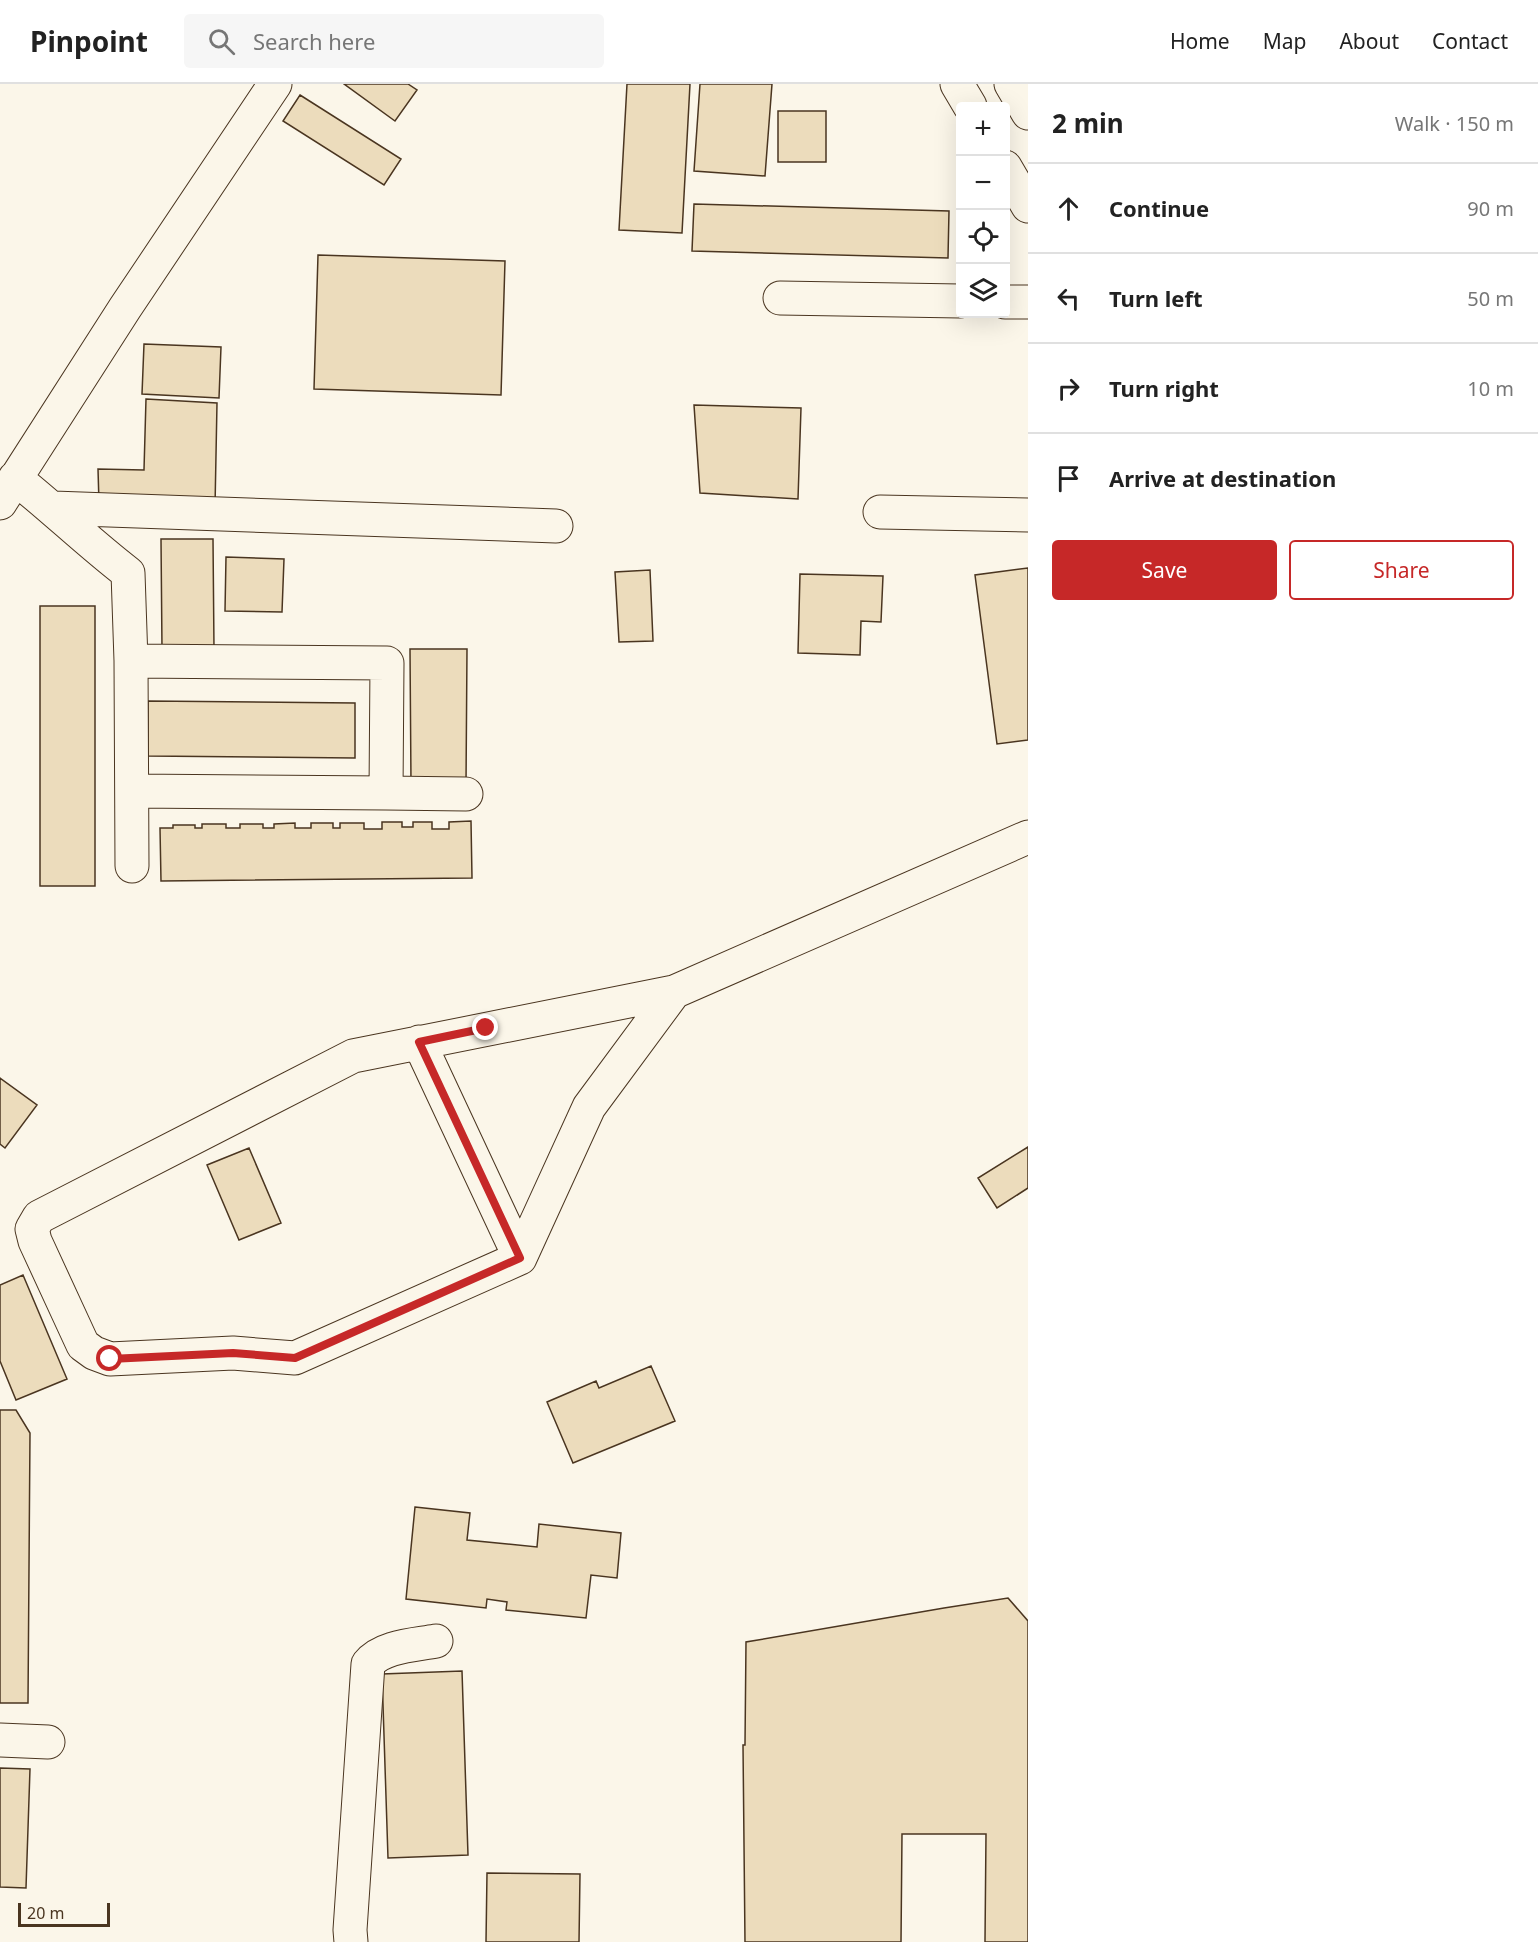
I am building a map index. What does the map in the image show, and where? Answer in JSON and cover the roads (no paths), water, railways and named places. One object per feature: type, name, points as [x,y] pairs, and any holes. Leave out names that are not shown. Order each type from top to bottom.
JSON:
[{"type":"main road","points":[[275,84],[8,490],[53,508],[556,526]]},
{"type":"main road","points":[[957,84],[968,102]]},
{"type":"main road","points":[[1011,84],[1028,113]]},
{"type":"main road","points":[[1010,175],[1028,206]]},
{"type":"main road","points":[[780,298],[956,301]]},
{"type":"main road","points":[[1010,302],[1028,302]]},
{"type":"main road","points":[[53,508],[72,528],[128,573],[132,866]]},
{"type":"main road","points":[[880,512],[1028,515]]},
{"type":"main road","points":[[131,661],[387,663],[386,793]]},
{"type":"main road","points":[[132,791],[466,794]]},
{"type":"main road","points":[[674,992],[589,1107],[520,1258],[295,1358],[233,1353],[110,1359],[94,1353],[83,1345],[35,1241],[32,1229],[39,1217],[353,1056],[674,992],[1028,837]]},
{"type":"main road","points":[[419,1042],[520,1258]]},
{"type":"main road","points":[[351,1942],[368,1664],[373,1657],[384,1652],[436,1641]]},
{"type":"main road","points":[[0,1740],[48,1742]]}]
